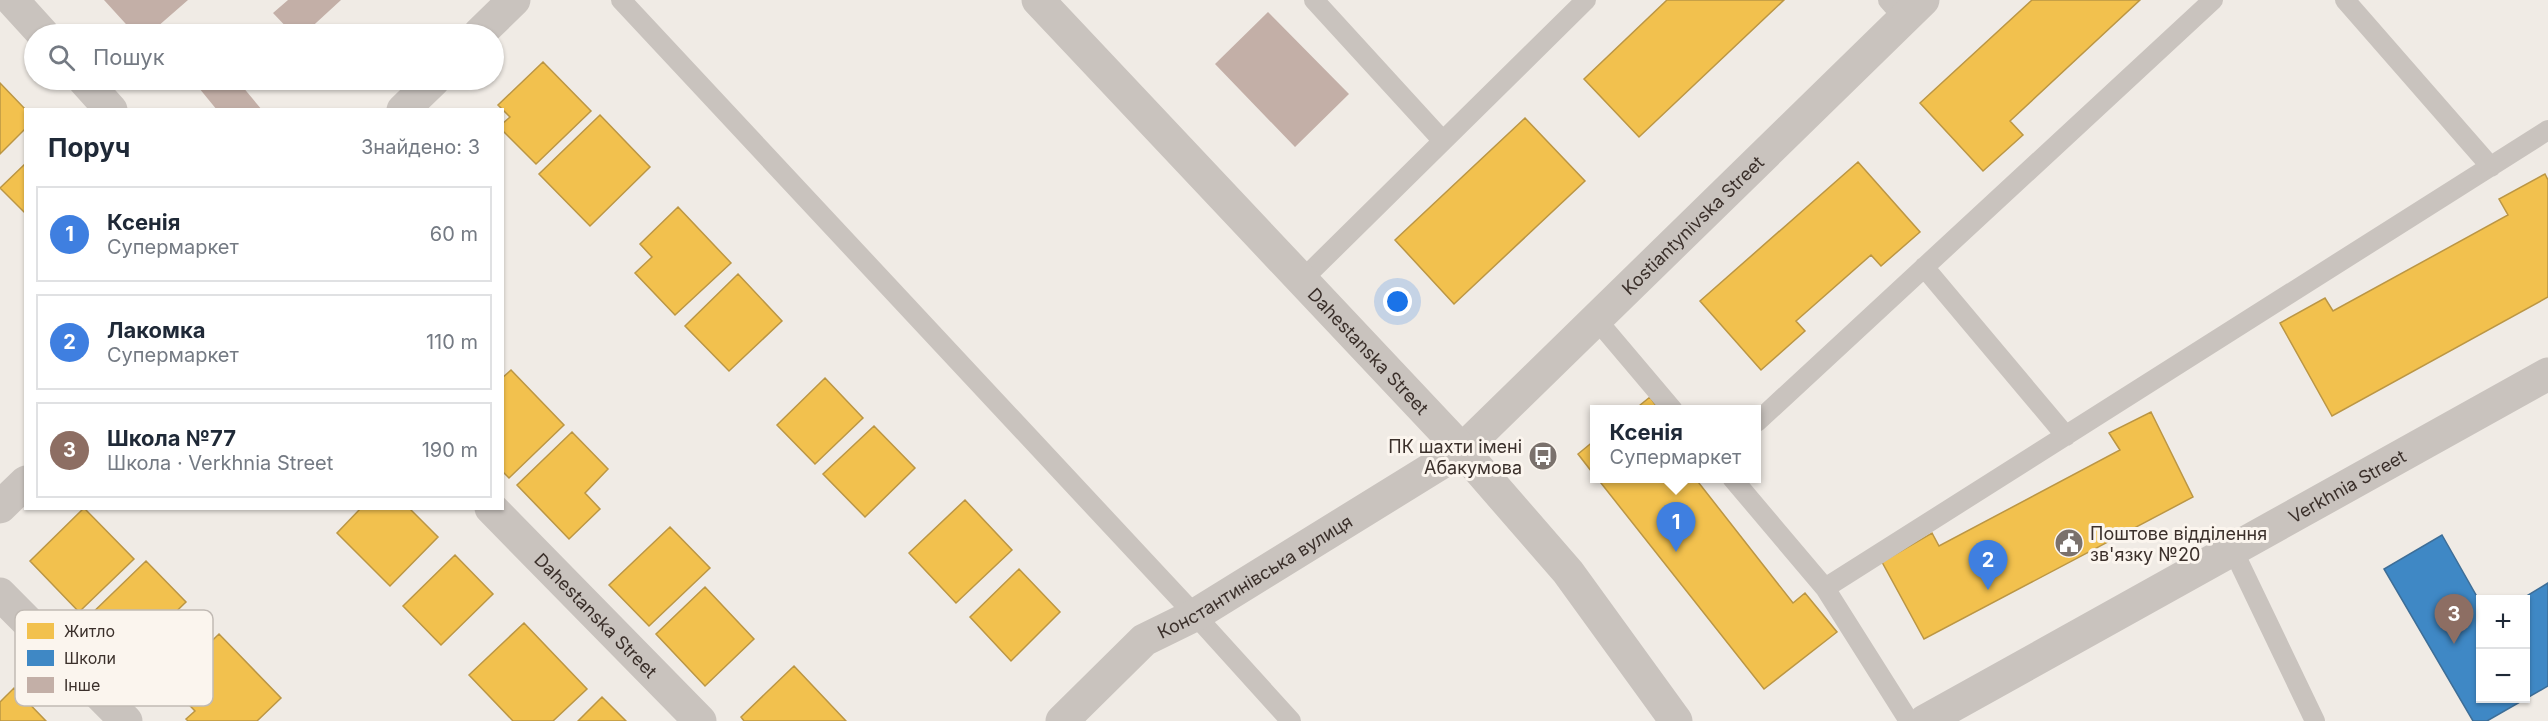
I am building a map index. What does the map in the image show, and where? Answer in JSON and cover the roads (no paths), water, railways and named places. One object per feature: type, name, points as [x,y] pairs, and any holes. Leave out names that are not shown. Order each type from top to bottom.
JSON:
[{"type":"street","points":[[12,0],[34,24]]},
{"type":"street","points":[[489,24],[514,0]]},
{"type":"street","name":"Dahestanska Street","points":[[1038,0],[1462,450],[1568,572],[1676,721]]},
{"type":"street","name":"Kostiantynivska Street","points":[[1462,450],[1596,319],[1905,6]]},
{"type":"street","points":[[93,90],[109,108]]},
{"type":"street","points":[[405,108],[424,90]]},
{"type":"street","name":"Verkhnia Street","points":[[1925,721],[2548,374]]},
{"type":"street","name":"Константинівська вулиця","points":[[1062,721],[1144,640],[1196,615],[1462,450]]},
{"type":"street","points":[[0,507],[24,484]]},
{"type":"street","name":"Dahestanska Street","points":[[494,510],[700,721]]},
{"type":"street","points":[[0,594],[16,610]]},
{"type":"street","points":[[111,706],[126,721]]},
{"type":"lane","points":[[621,0],[1196,615],[1291,721]]},
{"type":"lane","points":[[1314,0],[1443,141]]},
{"type":"lane","points":[[1302,280],[1586,0]]},
{"type":"lane","points":[[1761,418],[2213,0]]},
{"type":"lane","points":[[2345,0],[2491,167]]},
{"type":"lane","points":[[1825,588],[2491,167],[2546,136]]},
{"type":"lane","points":[[1924,267],[2066,436]]},
{"type":"lane","points":[[1596,319],[1669,405]]},
{"type":"lane","points":[[1736,483],[1825,588],[1909,721]]},
{"type":"lane","points":[[2233,550],[2315,721]]},
{"type":"place","name":"ПК шахти імені Абакумова","points":[[1543,456]]},
{"type":"place","name":"Поштове відділення зв'язку №20","points":[[2069,543]]},
{"type":"place","name":"Ксенія","points":[[1676,552]]},
{"type":"place","name":"Лакомка","points":[[1988,590]]},
{"type":"place","name":"Школа №77","points":[[2454,644]]}]
